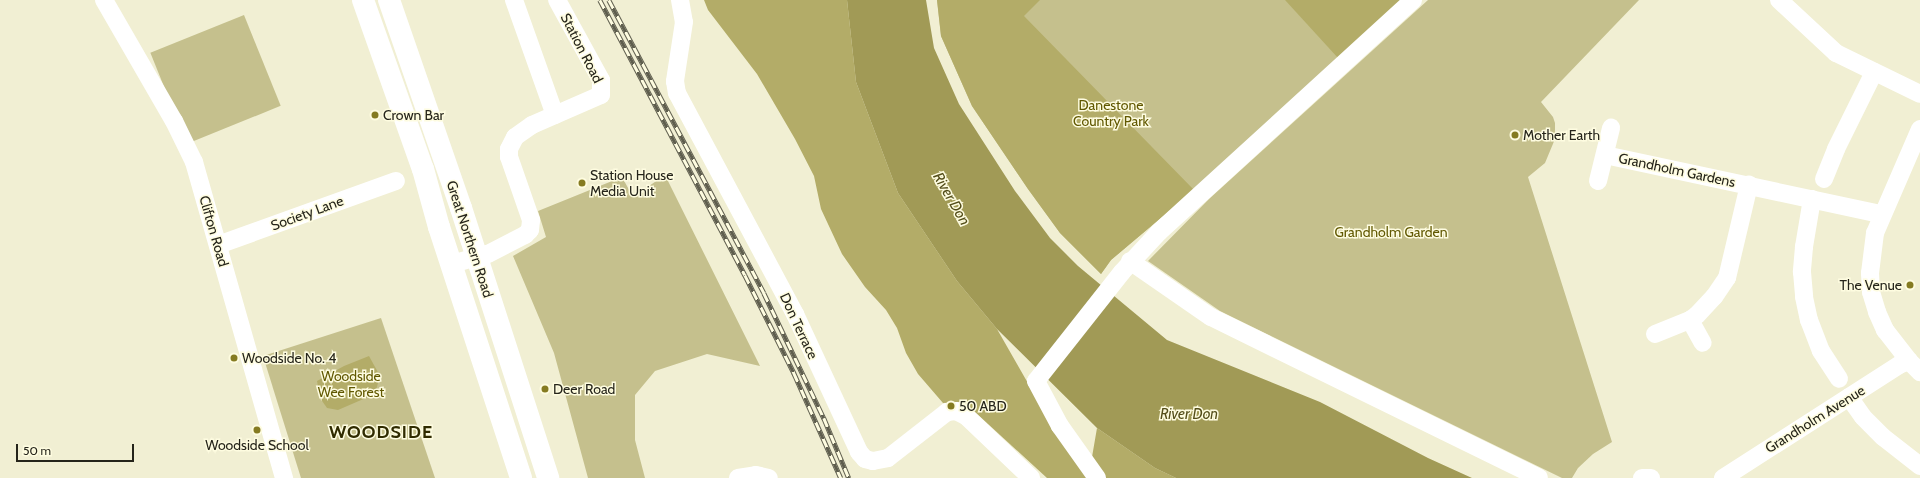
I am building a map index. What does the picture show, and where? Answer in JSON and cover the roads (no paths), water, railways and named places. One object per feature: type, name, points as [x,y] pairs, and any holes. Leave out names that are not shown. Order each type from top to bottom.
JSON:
[{"type":"main road","name":"Great Northern Road","points":[[362,0],[423,168],[452,264],[520,472]]},
{"type":"main road","name":"Great Northern Road","points":[[389,0],[461,208],[475,258],[548,478]]},
{"type":"street","name":"Clifton Road","points":[[104,0],[174,121],[194,162],[284,478]]},
{"type":"street","points":[[514,0],[556,115]]},
{"type":"street","name":"Station Road","points":[[452,264],[475,258],[510,243],[530,230],[531,220],[512,166],[509,149],[515,137],[532,125],[601,95],[602,88],[598,74],[557,0]]},
{"type":"street","name":"Don Terrace","points":[[680,0],[684,22],[675,81],[677,93],[795,314],[849,434],[859,452],[865,459],[873,461],[888,458],[947,412],[956,411],[966,416],[1031,478]]},
{"type":"street","points":[[1097,478],[1060,426],[1036,381],[1126,266],[1159,232],[1413,0]]},
{"type":"street","points":[[1779,0],[1836,53],[1920,94]]},
{"type":"street","points":[[1824,178],[1836,149],[1874,72]]},
{"type":"street","name":"Grandholm Gardens","points":[[1598,181],[1611,128]]},
{"type":"street","points":[[1914,367],[1886,330],[1876,312],[1872,292],[1871,256],[1874,233],[1920,129]]},
{"type":"street","name":"Grandholm Gardens","points":[[1605,155],[1882,214]]},
{"type":"street","name":"Society Lane","points":[[218,245],[396,181]]},
{"type":"street","name":"Grandholm Gardens","points":[[1655,334],[1690,320],[1714,297],[1727,278],[1748,185]]},
{"type":"street","points":[[1812,199],[1804,247],[1802,272],[1804,298],[1809,320],[1821,351],[1839,379]]},
{"type":"street","points":[[1126,266],[1211,317],[1539,478]]},
{"type":"street","points":[[1690,320],[1703,343]]},
{"type":"street","name":"Grandholm Avenue","points":[[1723,478],[1899,365],[1914,367]]},
{"type":"street","points":[[1850,397],[1863,417],[1883,437],[1920,466]]},
{"type":"street","points":[[738,478],[768,477]]},
{"type":"street","points":[[1642,478],[1651,478]]},
{"type":"water","name":"River Don","points":[[847,0],[926,0],[934,48],[959,104],[1015,191],[1050,238],[1078,266],[1167,340],[1320,402],[1428,458],[1472,478],[1176,478],[1155,468],[1097,428],[997,329],[957,281],[898,193],[856,82]]},
{"type":"railway","points":[[600,0],[745,275],[794,373],[841,478]]},
{"type":"railway","points":[[609,0],[764,293],[824,418],[849,478]]},
{"type":"place","name":"Crown Bar","points":[[375,115]]},
{"type":"place","name":"Mother Earth","points":[[1515,135]]},
{"type":"place","name":"Station House Media Unit","points":[[582,183]]},
{"type":"place","name":"The Venue","points":[[1910,285]]},
{"type":"place","name":"Woodside No. 4","points":[[234,358]]},
{"type":"place","name":"Deer Road","points":[[545,389]]},
{"type":"place","name":"50 ABD","points":[[951,406]]},
{"type":"place","name":"Woodside School","points":[[257,430]]},
{"type":"district","name":"WOODSIDE","points":[[381,432]]},
{"type":"park label","name":"Danestone Country Park","points":[[1111,114]]},
{"type":"park label","name":"Grandholm Garden","points":[[1391,232]]},
{"type":"park label","name":"Woodside Wee Forest","points":[[351,384]]}]
